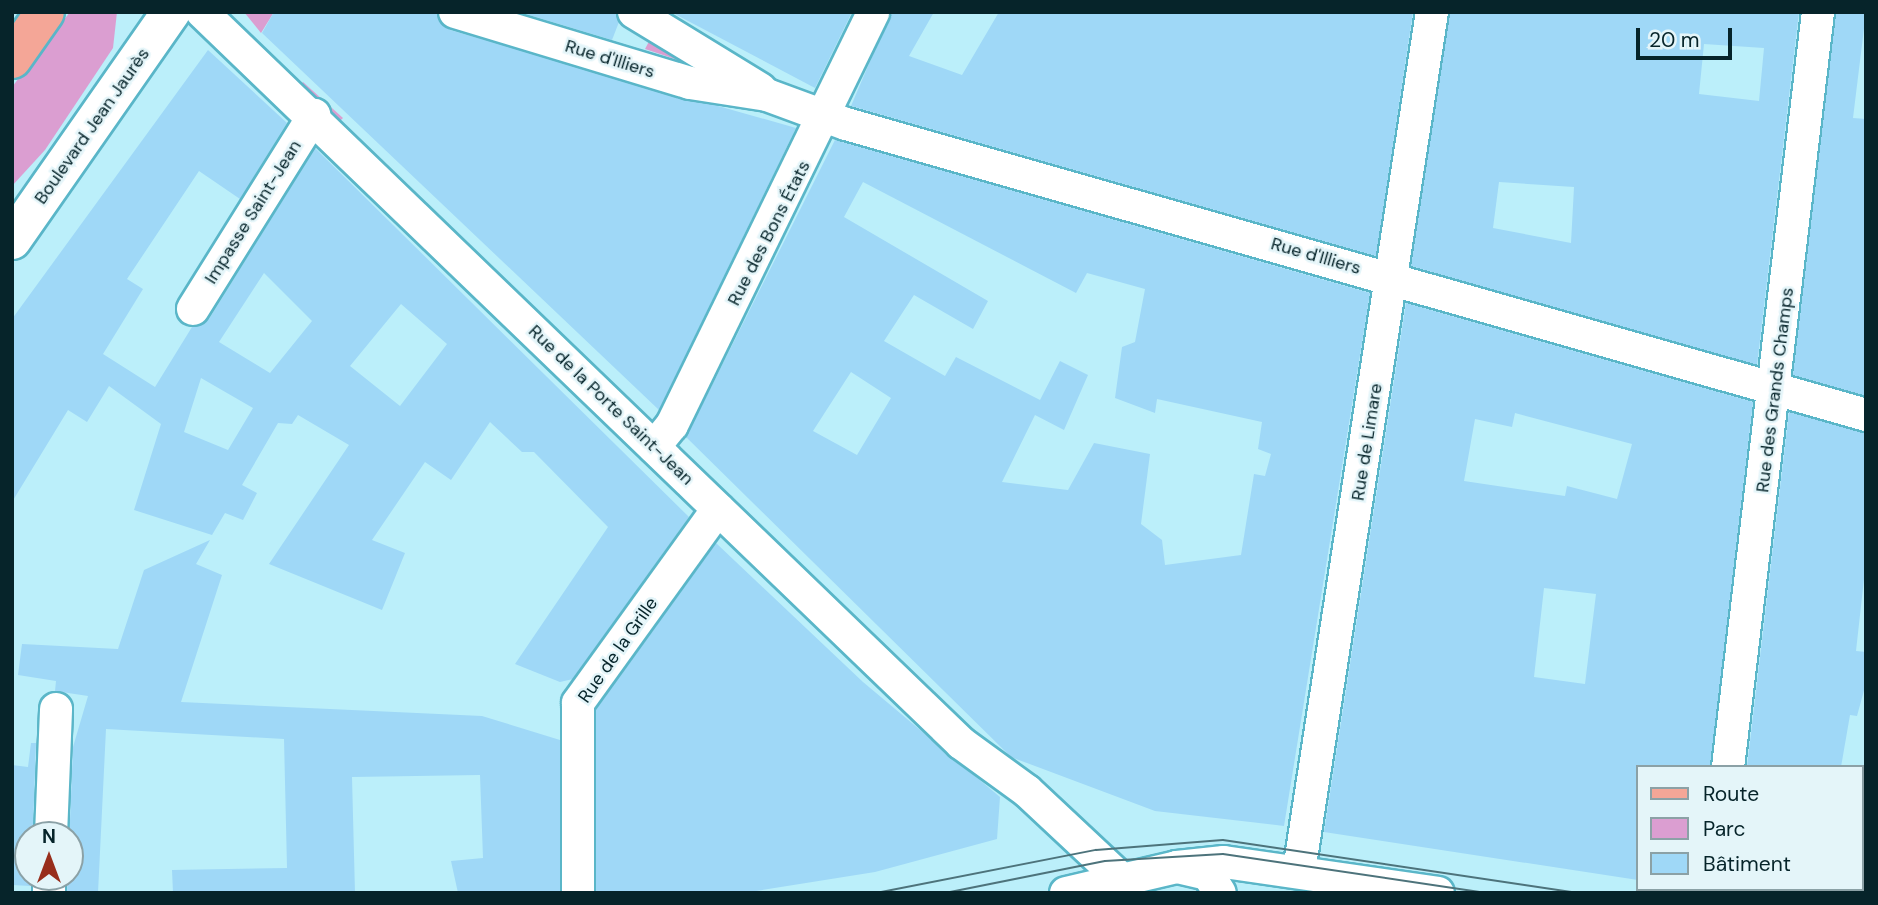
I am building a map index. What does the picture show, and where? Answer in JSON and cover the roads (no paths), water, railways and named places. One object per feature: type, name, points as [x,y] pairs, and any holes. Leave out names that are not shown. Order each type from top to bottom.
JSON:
[{"type":"main road","points":[[12,59],[45,12]]},
{"type":"main road","name":"Boulevard Jean Jaurès","points":[[12,240],[171,12]]},
{"type":"street","name":"Rue de la Porte Saint-Jean","points":[[202,12],[314,115],[961,743],[1027,791],[1120,878]]},
{"type":"street","name":"Rue d'Illiers","points":[[455,12],[690,83],[767,95]]},
{"type":"street","name":"Rue des Bons États","points":[[654,447],[673,425],[825,117],[873,12]]},
{"type":"street","name":"Rue de Limare","points":[[1298,871],[1394,278],[1432,12]]},
{"type":"street","name":"Rue des Grands Champs","points":[[1728,765],[1818,12]]},
{"type":"street","name":"Rue d'Illiers","points":[[640,16],[767,95],[825,117],[1394,278],[1774,391],[1866,415]]},
{"type":"street","name":"Impasse Saint-Jean","points":[[193,309],[314,115]]},
{"type":"street","name":"Rue de la Grille","points":[[578,893],[578,703],[718,509]]},
{"type":"street","points":[[52,821],[57,709]]},
{"type":"street","points":[[1066,893],[1120,878],[1177,867],[1246,865],[1438,893]]},
{"type":"street","points":[[1177,867],[1208,873],[1220,893]]},
{"type":"tram line","points":[[876,893],[1096,850],[1223,840],[1578,893]]},
{"type":"tram line","points":[[945,893],[1105,861],[1223,854],[1488,893]]}]
